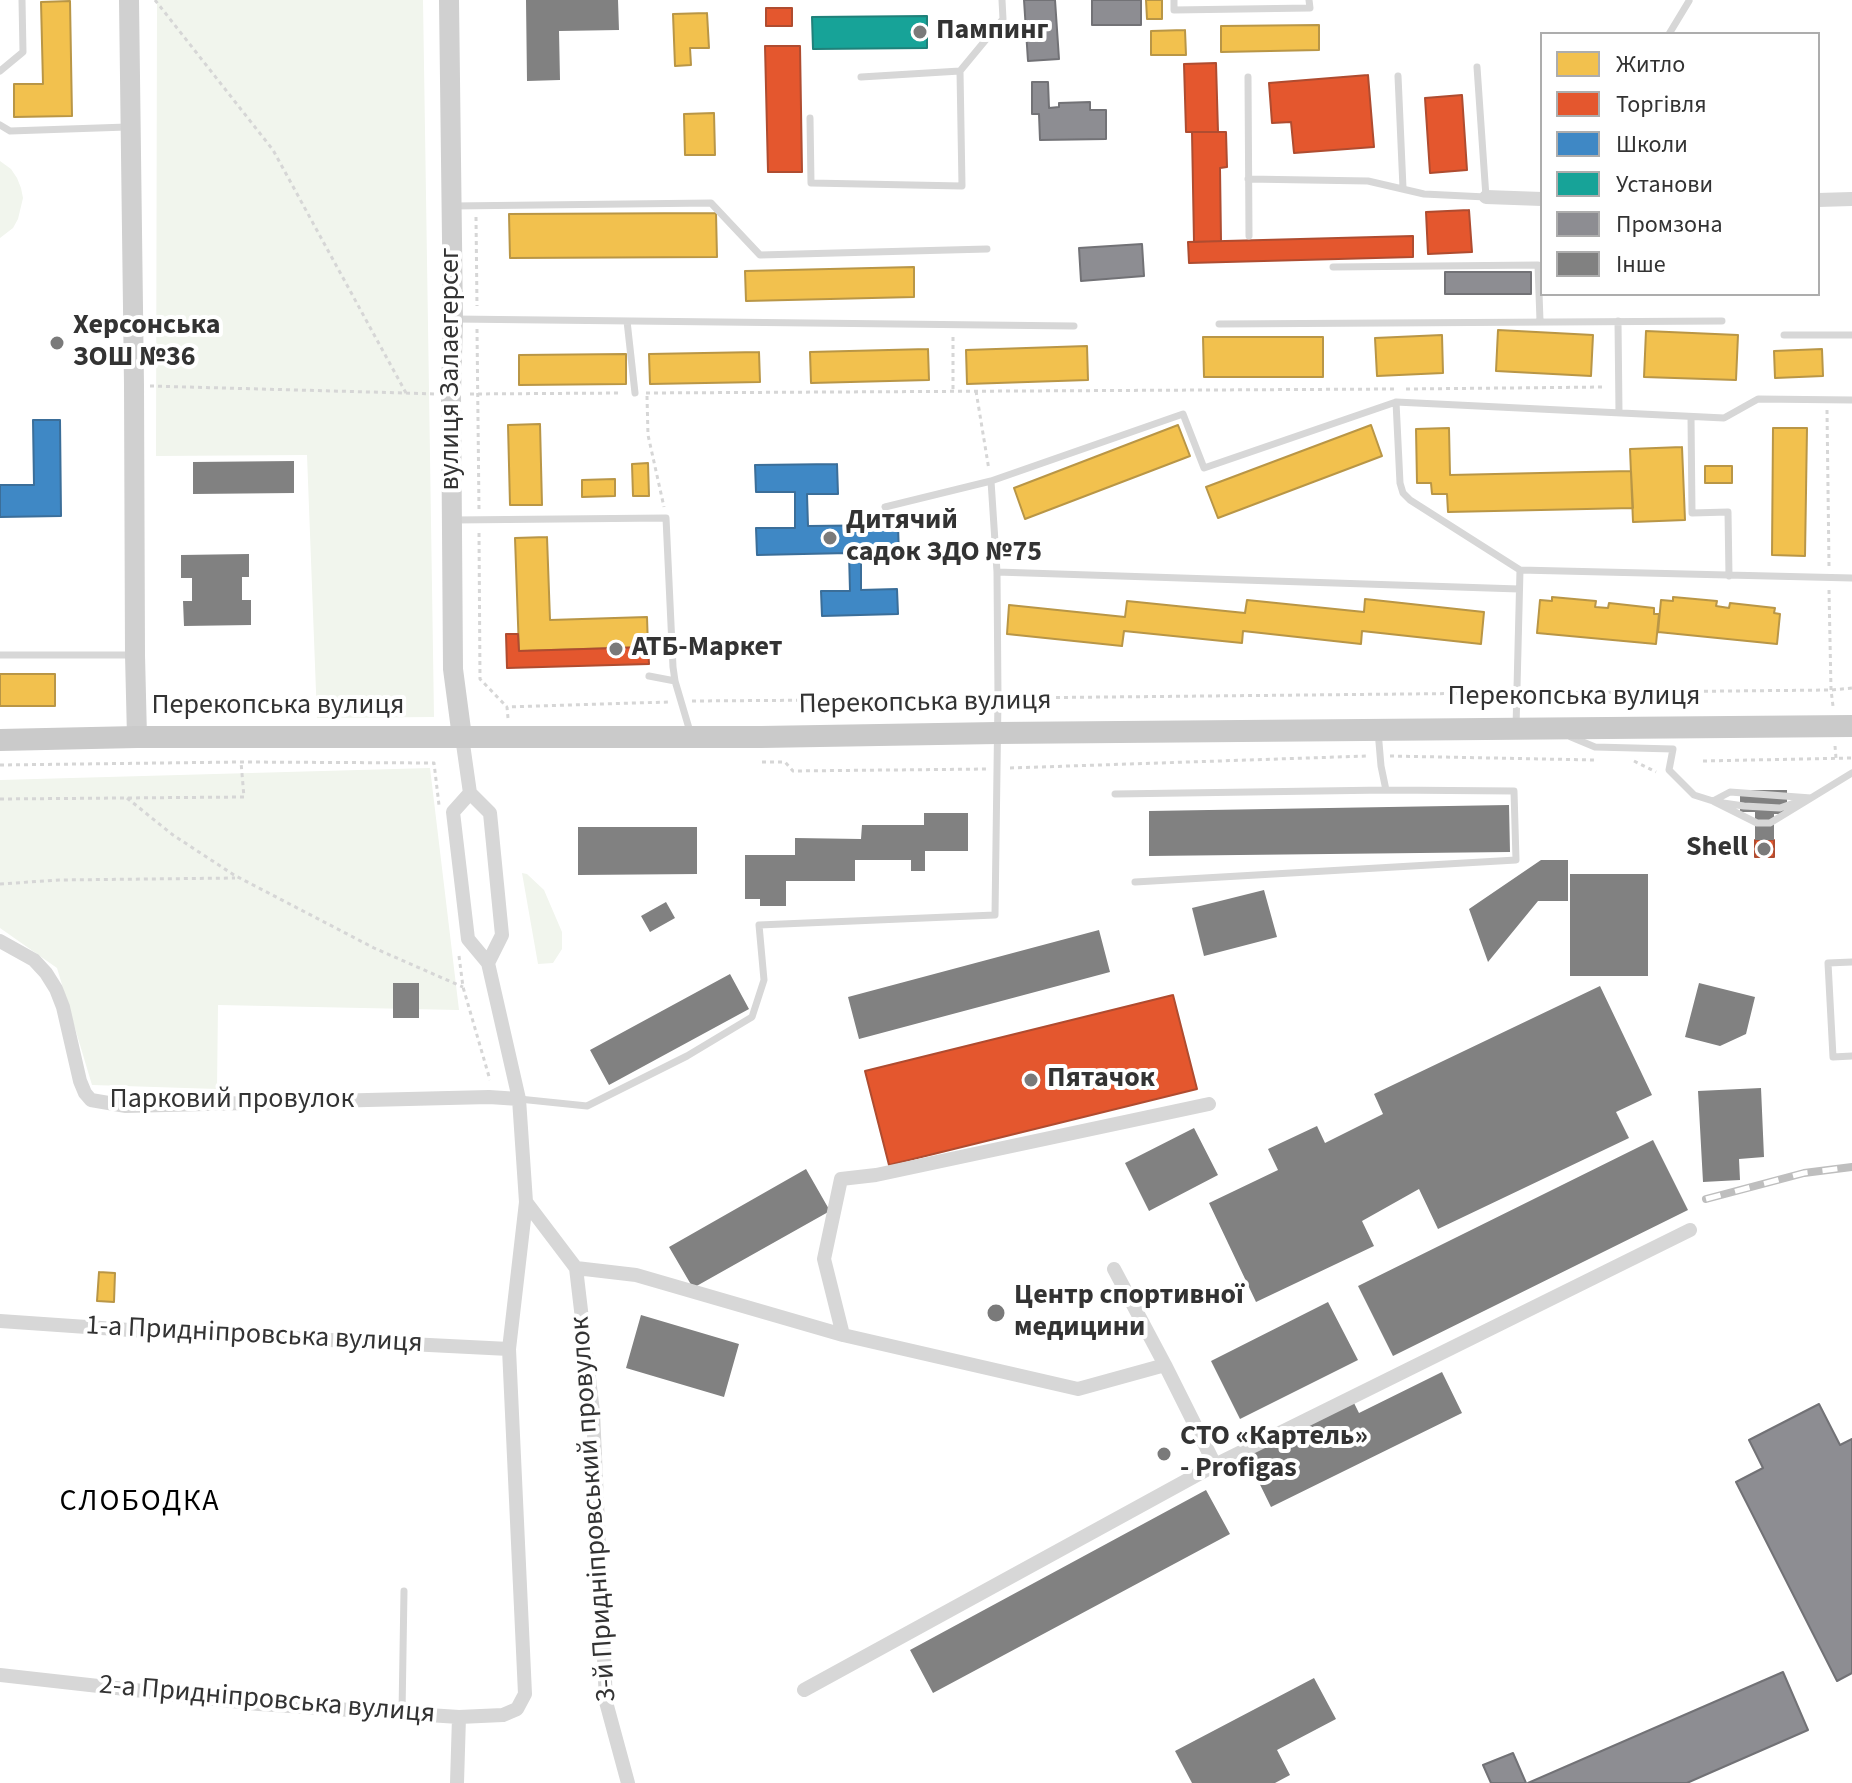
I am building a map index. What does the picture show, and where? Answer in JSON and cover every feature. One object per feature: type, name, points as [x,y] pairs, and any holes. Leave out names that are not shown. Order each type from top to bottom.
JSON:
[{"type":"main road","points":[[129,0],[137,737]]},
{"type":"main road","name":"вулиця Залаегерсег","points":[[449,0],[453,669],[462,737]]},
{"type":"main road","name":"Перекопська вулиця","points":[[0,740],[1852,726]]},
{"type":"street","points":[[1486,197],[1540,199]]},
{"type":"street","points":[[1820,200],[1852,199]]},
{"type":"street","points":[[462,737],[470,793],[490,813],[502,935],[488,963]]},
{"type":"street","points":[[470,793],[453,812],[468,939],[488,963],[519,1099],[526,1202],[509,1349]]},
{"type":"street","name":"Парковий провулок","points":[[0,941],[34,960],[56,989],[80,1081],[91,1100],[126,1106],[489,1097],[519,1099]]},
{"type":"street","points":[[843,1335],[824,1259],[841,1179],[876,1175],[1209,1104]]},
{"type":"street","points":[[526,1202],[576,1268],[636,1275],[843,1335],[1078,1389],[1165,1365]]},
{"type":"street","points":[[804,1690],[1215,1465],[1690,1230]]},
{"type":"street","name":"3-й Придніпровський провулок","points":[[576,1268],[593,1412],[606,1702],[628,1783]]},
{"type":"street","points":[[1114,1269],[1215,1465]]},
{"type":"street","name":"1-а Придніпровська вулиця","points":[[0,1321],[509,1349]]},
{"type":"street","name":"2-а Придніпровська вулиця","points":[[0,1675],[259,1704],[459,1717],[503,1715],[517,1709],[525,1694],[509,1349]]},
{"type":"street","points":[[457,1783],[459,1717]]},
{"type":"lane","points":[[0,71],[23,52],[22,0]]},
{"type":"lane","points":[[810,118],[811,183],[962,186],[960,71],[1003,19],[1002,0]]},
{"type":"lane","points":[[1174,0],[1174,10],[1310,8],[1309,0]]},
{"type":"lane","points":[[1670,32],[1689,1]]},
{"type":"lane","points":[[1248,179],[1368,181],[1424,194],[1486,197],[1477,67]]},
{"type":"lane","points":[[861,77],[960,71]]},
{"type":"lane","points":[[1398,76],[1403,188]]},
{"type":"lane","points":[[1248,77],[1249,236]]},
{"type":"lane","points":[[0,125],[10,131],[129,127]]},
{"type":"lane","points":[[451,206],[711,203],[760,255],[987,249]]},
{"type":"lane","points":[[1333,267],[1538,265],[1540,321]]},
{"type":"lane","points":[[453,319],[1074,326]]},
{"type":"lane","points":[[627,321],[635,393]]},
{"type":"lane","points":[[1618,321],[1619,413]]},
{"type":"lane","points":[[1219,324],[1722,321]]},
{"type":"lane","points":[[1784,335],[1852,335]]},
{"type":"lane","points":[[885,507],[991,481],[1183,414],[1204,468],[1396,402],[1724,418],[1758,399],[1852,400]]},
{"type":"lane","points":[[1396,402],[1403,493],[1520,570],[1852,578]]},
{"type":"lane","points":[[1691,417],[1692,513],[1728,512],[1729,576]]},
{"type":"lane","points":[[519,1099],[587,1106],[687,1056],[752,1017],[764,980],[759,925],[995,915],[997,572],[991,481]]},
{"type":"lane","points":[[452,520],[666,518],[673,667],[692,737]]},
{"type":"lane","points":[[1516,729],[1520,570]]},
{"type":"lane","points":[[997,572],[1519,589]]},
{"type":"lane","points":[[0,655],[135,655]]},
{"type":"lane","points":[[649,676],[675,681]]},
{"type":"lane","points":[[1551,728],[1595,747],[1673,749],[1669,770],[1694,795],[1713,801],[1780,808],[1811,798]]},
{"type":"lane","points":[[1378,729],[1386,790]]},
{"type":"lane","points":[[1713,801],[1757,823],[1770,823],[1852,773]]},
{"type":"lane","points":[[1115,794],[1514,791],[1516,860],[1135,882]]},
{"type":"lane","points":[[1713,801],[1730,792],[1811,798]]},
{"type":"lane","points":[[1852,962],[1828,963],[1833,1057],[1852,1056]]},
{"type":"lane","points":[[402,1713],[404,1591]]},
{"type":"path","points":[[155,0],[273,150],[406,393]]},
{"type":"path","points":[[476,206],[480,679],[507,707],[508,720]]},
{"type":"path","points":[[953,325],[953,391]]},
{"type":"path","points":[[134,385],[451,394],[1619,387]]},
{"type":"path","points":[[976,391],[991,481]]},
{"type":"path","points":[[647,393],[648,435],[666,518]]},
{"type":"path","points":[[1827,401],[1831,690]]},
{"type":"path","points":[[507,707],[681,701],[1852,688]]},
{"type":"path","points":[[762,762],[785,762],[793,771],[997,769],[1380,756],[1605,760]]},
{"type":"path","points":[[1703,761],[1852,758]]},
{"type":"path","points":[[1634,760],[1662,775]]},
{"type":"path","points":[[0,799],[244,797],[241,762]]},
{"type":"path","points":[[0,765],[434,763]]},
{"type":"path","points":[[127,798],[173,835],[239,878],[374,948],[463,987],[490,1078],[489,1097]]},
{"type":"path","points":[[0,884],[59,880],[239,878]]},
{"type":"shaded area","points":[[157,0],[423,0],[434,717],[317,718],[307,455],[156,456]]},
{"type":"shaded area","points":[[0,161],[17,178],[23,198],[13,228],[0,238]]},
{"type":"shaded area","points":[[430,768],[459,1010],[218,1005],[217,1089],[92,1085],[57,968],[0,928],[0,780]]},
{"type":"shaded area","points":[[522,873],[544,890],[562,932],[562,949],[553,963],[538,964]]},
{"type":"building: Житло","points":[[1146,0],[1162,0],[1162,19],[1147,19]]},
{"type":"building: Житло","points":[[70,1],[72,116],[14,117],[14,84],[43,84],[41,2]]},
{"type":"building: Житло","points":[[707,13],[709,48],[690,48],[691,65],[675,66],[673,14]]},
{"type":"building: Житло","points":[[1319,25],[1319,50],[1221,52],[1221,26]]},
{"type":"building: Житло","points":[[1185,30],[1186,55],[1151,55],[1151,31]]},
{"type":"building: Житло","points":[[714,113],[715,155],[685,155],[684,114]]},
{"type":"building: Житло","points":[[716,213],[717,257],[510,258],[509,214]]},
{"type":"building: Житло","points":[[914,267],[914,297],[746,301],[745,271]]},
{"type":"building: Житло","points":[[1498,330],[1593,335],[1591,376],[1496,371]]},
{"type":"building: Житло","points":[[1646,331],[1738,335],[1736,380],[1644,377]]},
{"type":"building: Житло","points":[[1442,335],[1443,373],[1377,376],[1375,338]]},
{"type":"building: Житло","points":[[1203,337],[1323,337],[1323,377],[1204,377]]},
{"type":"building: Житло","points":[[1087,346],[1088,380],[967,384],[966,350]]},
{"type":"building: Житло","points":[[928,349],[929,380],[811,383],[810,352]]},
{"type":"building: Житло","points":[[1822,349],[1823,376],[1775,378],[1774,351]]},
{"type":"building: Житло","points":[[759,352],[760,382],[650,384],[649,354]]},
{"type":"building: Житло","points":[[626,354],[626,384],[519,385],[519,355]]},
{"type":"building: Житло","points":[[540,424],[542,505],[510,505],[508,425]]},
{"type":"building: Житло","points":[[1178,425],[1190,456],[1025,519],[1014,488]]},
{"type":"building: Житло","points":[[1371,425],[1382,456],[1218,518],[1206,487]]},
{"type":"building: Житло","points":[[1449,428],[1450,475],[1631,471],[1633,508],[1448,512],[1447,494],[1432,494],[1431,483],[1417,483],[1416,429]]},
{"type":"building: Житло","points":[[1773,428],[1807,428],[1805,556],[1772,555]]},
{"type":"building: Житло","points":[[1682,447],[1685,520],[1633,522],[1630,449]]},
{"type":"building: Житло","points":[[648,463],[649,496],[633,496],[632,464]]},
{"type":"building: Житло","points":[[1705,466],[1732,466],[1732,483],[1705,483]]},
{"type":"building: Житло","points":[[615,479],[615,496],[582,497],[582,480]]},
{"type":"building: Житло","points":[[547,537],[550,620],[647,617],[648,647],[519,651],[515,538]]},
{"type":"building: Житло","points":[[1552,597],[1596,601],[1595,607],[1608,608],[1609,603],[1654,608],[1654,614],[1659,614],[1656,644],[1537,633],[1540,600],[1552,601]]},
{"type":"building: Житло","points":[[1673,597],[1717,601],[1716,606],[1729,608],[1730,603],[1775,608],[1774,613],[1780,614],[1777,644],[1658,632],[1661,600],[1673,601]]},
{"type":"building: Житло","points":[[1365,599],[1484,612],[1481,644],[1362,631],[1361,644],[1243,631],[1242,643],[1124,631],[1122,646],[1007,634],[1009,605],[1125,617],[1127,601],[1245,613],[1247,600],[1364,612]]},
{"type":"building: Житло","points":[[0,674],[55,674],[55,706],[0,706]]},
{"type":"building: Житло","points":[[99,1272],[115,1273],[114,1302],[97,1301]]},
{"type":"building: Торгівля","points":[[766,8],[792,8],[792,26],[766,26]]},
{"type":"building: Торгівля","points":[[765,46],[800,46],[802,172],[768,172]]},
{"type":"building: Торгівля","points":[[1216,63],[1218,132],[1186,132],[1184,64]]},
{"type":"building: Торгівля","points":[[1368,75],[1374,147],[1294,153],[1291,122],[1272,123],[1269,83]]},
{"type":"building: Торгівля","points":[[1462,95],[1467,170],[1430,173],[1425,98]]},
{"type":"building: Торгівля","points":[[1192,132],[1226,132],[1227,167],[1220,168],[1221,241],[1194,242]]},
{"type":"building: Торгівля","points":[[1469,210],[1472,252],[1428,254],[1426,212]]},
{"type":"building: Торгівля","points":[[1413,236],[1413,257],[1189,263],[1188,242]]},
{"type":"building: Торгівля","name":"АТБ-Маркет","points":[[506,634],[518,634],[519,651],[648,647],[649,664],[507,668]]},
{"type":"building: Торгівля","name":"Shell","points":[[1755,840],[1774,840],[1774,857],[1755,857]]},
{"type":"building: Торгівля","name":"Пятачок","points":[[1173,995],[1197,1089],[889,1165],[865,1071]]},
{"type":"building: Школи","points":[[33,420],[60,420],[61,516],[0,517],[0,485],[34,485]]},
{"type":"building: Школи","points":[[837,464],[838,494],[807,494],[808,526],[898,525],[899,556],[861,557],[861,590],[897,589],[898,614],[822,616],[821,591],[850,591],[849,553],[757,555],[756,528],[795,528],[795,492],[756,492],[755,465]]},
{"type":"building: Установи","points":[[927,16],[927,48],[813,49],[812,17]]},
{"type":"building: Промзона","points":[[1024,0],[1055,0],[1059,59],[1028,61]]},
{"type":"building: Промзона","points":[[1092,0],[1141,0],[1141,25],[1092,25]]},
{"type":"building: Промзона","points":[[1032,82],[1048,82],[1049,108],[1059,107],[1059,103],[1090,102],[1090,110],[1106,110],[1106,139],[1040,140],[1039,114],[1032,114]]},
{"type":"building: Промзона","points":[[1142,244],[1144,276],[1081,281],[1079,248]]},
{"type":"building: Промзона","points":[[1445,272],[1531,272],[1531,294],[1445,294]]},
{"type":"building: Промзона","points":[[1819,1404],[1840,1445],[1852,1439],[1852,1673],[1837,1681],[1736,1482],[1763,1468],[1749,1440]]},
{"type":"building: Промзона","points":[[1783,1672],[1808,1730],[1687,1783],[1528,1783]]},
{"type":"building: Промзона","points":[[1513,1753],[1526,1783],[1491,1783],[1483,1765]]},
{"type":"building: Інше","points":[[526,0],[618,0],[619,30],[559,31],[560,80],[527,81]]},
{"type":"building: Інше","points":[[294,461],[294,493],[193,494],[193,462]]},
{"type":"building: Інше","points":[[249,554],[249,577],[242,577],[242,600],[251,600],[251,625],[184,626],[183,601],[192,601],[192,578],[181,578],[181,555]]},
{"type":"building: Інше","points":[[1740,790],[1787,790],[1787,814],[1774,814],[1774,840],[1755,840],[1755,812],[1740,812]]},
{"type":"building: Інше","points":[[1509,805],[1510,852],[1149,856],[1149,811]]},
{"type":"building: Інше","points":[[924,813],[968,813],[968,851],[925,851],[925,871],[911,871],[911,860],[855,860],[855,881],[786,881],[786,906],[760,906],[760,899],[745,899],[745,855],[795,855],[795,838],[861,839],[862,825],[924,825]]},
{"type":"building: Інше","points":[[578,827],[697,827],[697,874],[578,875]]},
{"type":"building: Інше","points":[[1541,860],[1568,860],[1568,901],[1538,901],[1488,962],[1469,909]]},
{"type":"building: Інше","points":[[1570,874],[1648,874],[1648,976],[1570,976]]},
{"type":"building: Інше","points":[[1264,890],[1277,937],[1204,956],[1192,908]]},
{"type":"building: Інше","points":[[666,902],[675,918],[650,932],[641,916]]},
{"type":"building: Інше","points":[[1099,930],[1110,972],[859,1039],[848,997]]},
{"type":"building: Інше","points":[[730,974],[749,1009],[609,1085],[590,1050]]},
{"type":"building: Інше","points":[[393,983],[419,983],[419,1018],[393,1018]]},
{"type":"building: Інше","points":[[1699,983],[1755,997],[1746,1034],[1720,1046],[1685,1037]]},
{"type":"building: Інше","points":[[1600,986],[1652,1095],[1616,1112],[1629,1138],[1438,1229],[1419,1189],[1362,1221],[1374,1246],[1256,1302],[1209,1203],[1278,1170],[1268,1149],[1317,1126],[1325,1143],[1383,1114],[1374,1094]]},
{"type":"building: Інше","points":[[1761,1088],[1764,1157],[1739,1159],[1740,1180],[1703,1182],[1698,1091]]},
{"type":"building: Інше","points":[[1194,1128],[1218,1175],[1149,1211],[1125,1163]]},
{"type":"building: Інше","points":[[1653,1140],[1688,1210],[1393,1356],[1358,1286]]},
{"type":"building: Інше","points":[[806,1169],[830,1211],[693,1288],[669,1247]]},
{"type":"building: Інше","points":[[1328,1302],[1358,1360],[1240,1419],[1211,1361]]},
{"type":"building: Інше","points":[[641,1315],[739,1344],[724,1397],[626,1368]]},
{"type":"building: Інше","points":[[1442,1372],[1462,1413],[1271,1507],[1246,1456],[1354,1403],[1359,1413]]},
{"type":"building: Інше","points":[[1206,1490],[1230,1534],[933,1693],[910,1650]]},
{"type":"building: Інше","points":[[1314,1678],[1336,1719],[1277,1750],[1290,1775],[1275,1783],[1192,1783],[1175,1751]]},
{"type":"railway","points":[[1706,1199],[1804,1173],[1852,1167]]},
{"type":"place","name":"Пампинг","points":[[920,32]]},
{"type":"place","name":"Херсонська ЗОШ №36","points":[[57,343]]},
{"type":"place","name":"Дитячий садок ЗДО №75","points":[[830,538]]},
{"type":"place","name":"АТБ-Маркет","points":[[616,649]]},
{"type":"place","name":"Shell","points":[[1764,849]]},
{"type":"place","name":"Пятачок","points":[[1031,1080]]},
{"type":"place","name":"Центр спортивної медицини","points":[[996,1313]]},
{"type":"place","name":"СТО «Картель» - Profigas","points":[[1164,1454]]},
{"type":"district","name":"СЛОБОДКА","points":[[140,1503]]}]
